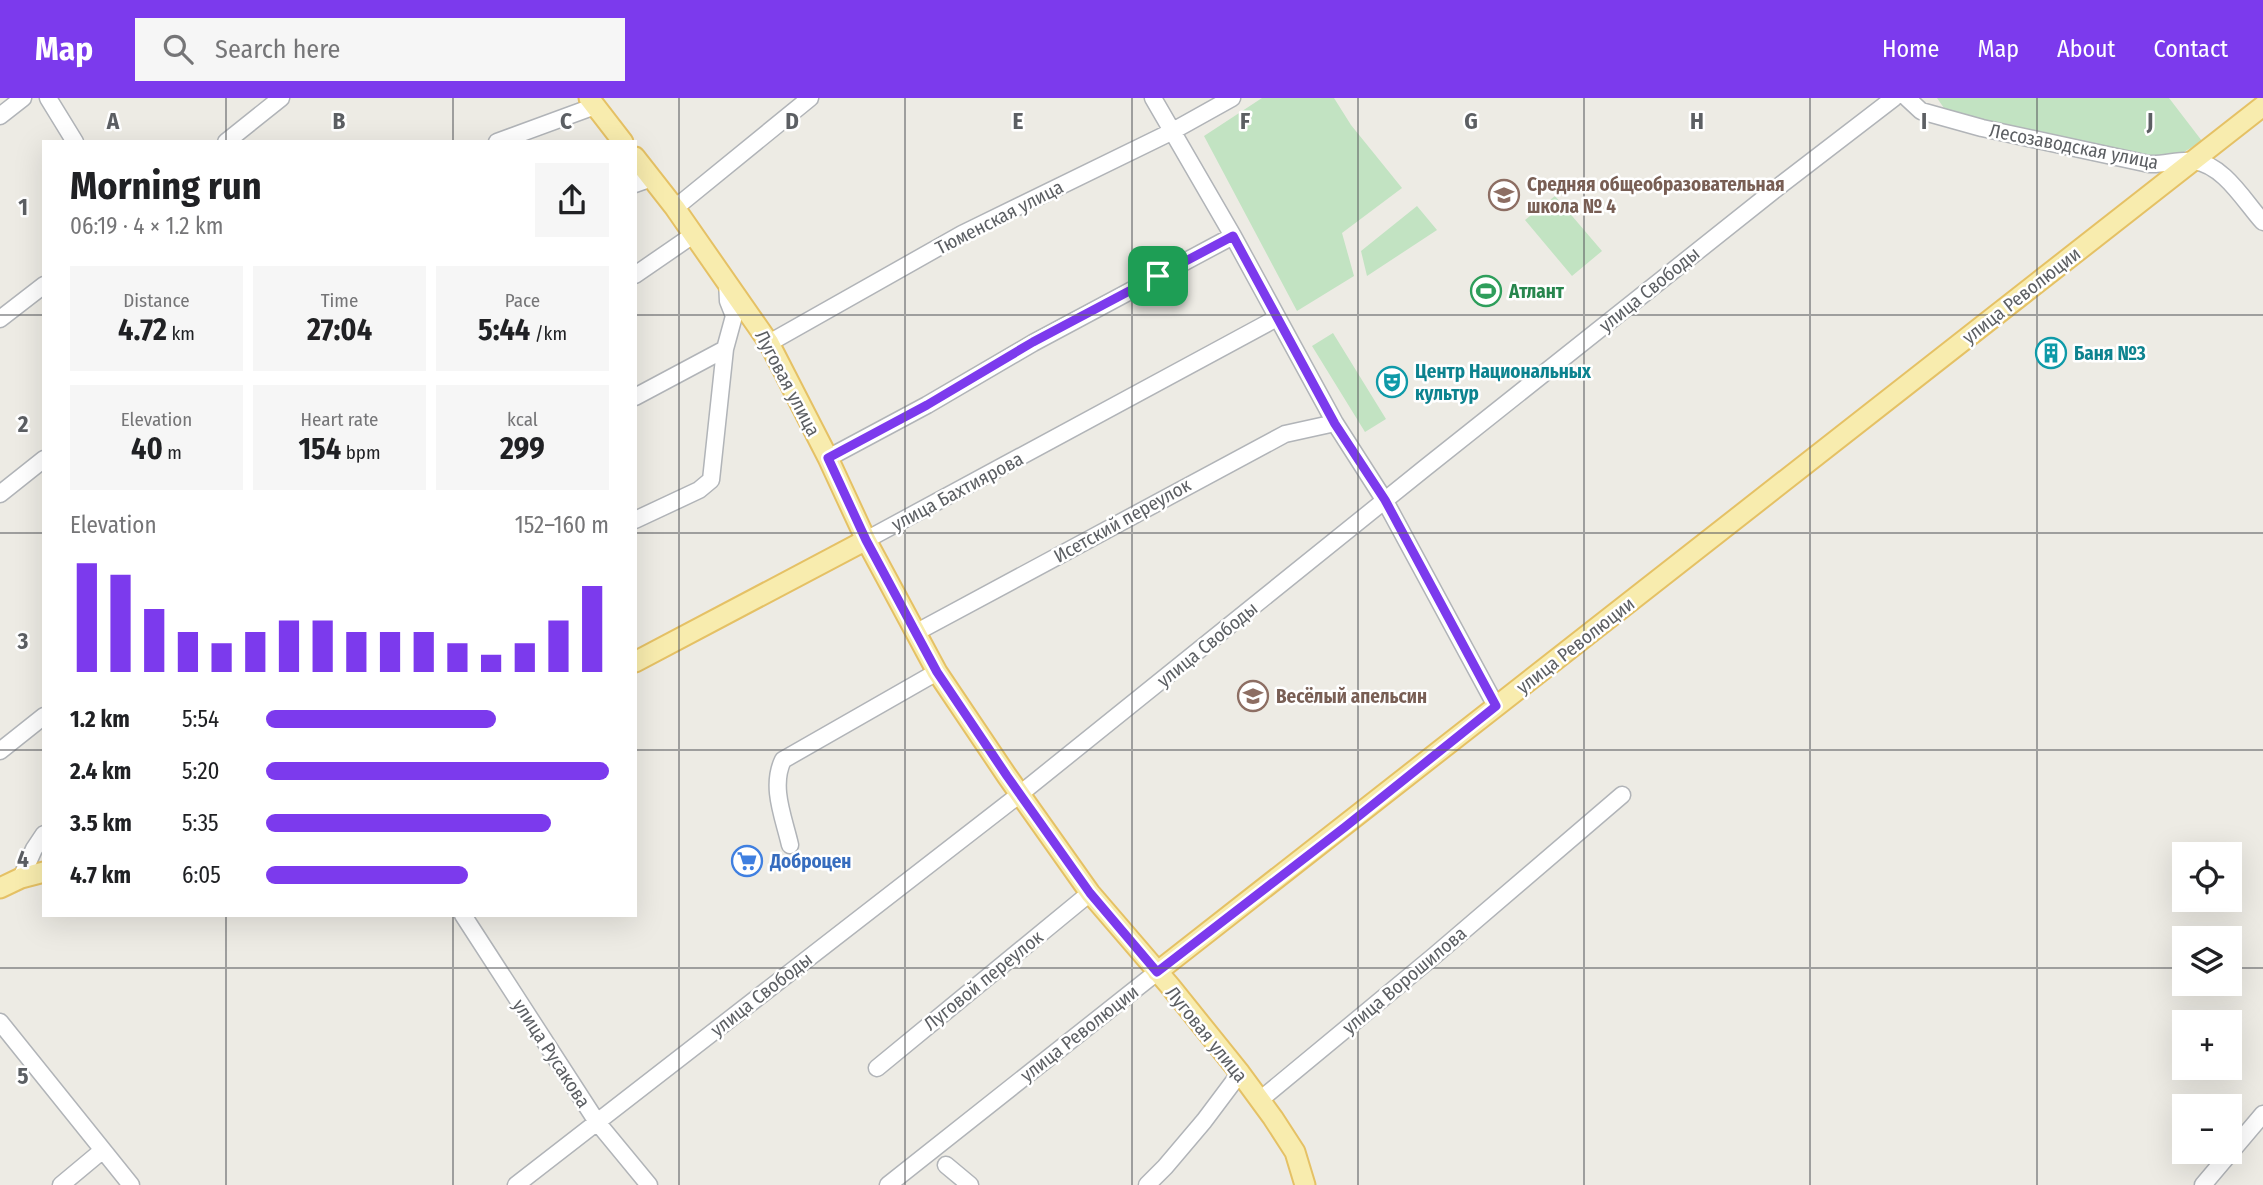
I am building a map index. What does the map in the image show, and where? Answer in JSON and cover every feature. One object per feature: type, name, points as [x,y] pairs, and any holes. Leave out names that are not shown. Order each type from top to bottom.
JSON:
[{"type":"main road","points":[[592,102],[621,140]]},
{"type":"main road","name":"улица Революции","points":[[1157,972],[2263,106]]},
{"type":"main road","name":"Луговая улица","points":[[637,164],[643,181],[675,208],[769,342],[866,540],[937,672],[1090,893],[1260,1100]]},
{"type":"main road","name":"улица Бахтиярова","points":[[637,661],[866,540]]},
{"type":"main road","points":[[0,888],[21,878],[42,873]]},
{"type":"main road","points":[[1260,1100],[1295,1152],[1306,1185]]},
{"type":"street","points":[[0,116],[23,98]]},
{"type":"street","points":[[48,98],[74,140]]},
{"type":"street","points":[[228,140],[281,98]]},
{"type":"street","points":[[675,208],[810,98]]},
{"type":"street","points":[[1153,98],[1233,236],[1335,424],[1385,500],[1496,706]]},
{"type":"street","name":"Тюменская улица","points":[[769,342],[962,234],[1232,98]]},
{"type":"street","name":"улица Свободы","points":[[516,1185],[1020,794],[1385,500],[1894,98]]},
{"type":"street","name":"Лесозаводская улица","points":[[1907,98],[1921,111],[2105,155],[2163,165],[2193,161]]},
{"type":"street","points":[[502,140],[592,102]]},
{"type":"street","points":[[2193,161],[2218,169],[2263,222]]},
{"type":"street","points":[[637,274],[693,236]]},
{"type":"street","points":[[828,458],[927,405],[1033,342],[1233,236]]},
{"type":"street","points":[[637,519],[699,490],[711,480],[725,349],[734,316],[728,301],[727,281]]},
{"type":"street","points":[[0,319],[42,287]]},
{"type":"street","name":"улица Бахтиярова","points":[[866,540],[1278,318]]},
{"type":"street","points":[[637,396],[725,349]]},
{"type":"street","name":"Исетский переулок","points":[[915,633],[1285,434],[1335,424]]},
{"type":"street","points":[[0,494],[42,461]]},
{"type":"street","points":[[790,845],[776,786],[777,773],[783,760],[937,672]]},
{"type":"street","points":[[0,751],[42,718]]},
{"type":"street","name":"улица Ворошилова","points":[[1260,1100],[1622,795]]},
{"type":"street","points":[[21,878],[42,837]]},
{"type":"street","name":"Луговой переулок","points":[[877,1068],[1090,893]]},
{"type":"street","name":"улица Русакова","points":[[464,917],[597,1122],[649,1185]]},
{"type":"street","name":"улица Революции","points":[[888,1185],[1157,972]]},
{"type":"street","points":[[0,1022],[131,1185]]},
{"type":"street","points":[[1147,1185],[1204,1121],[1240,1073]]},
{"type":"street","points":[[2203,1185],[2263,1114]]},
{"type":"street","points":[[61,1185],[103,1150]]},
{"type":"street","points":[[946,1165],[970,1185]]},
{"type":"green space","points":[[1262,98],[1334,98],[1351,125],[1402,188],[1342,233],[1354,276],[1297,311],[1204,136]]},
{"type":"green space","points":[[1937,98],[2169,98],[2202,141],[2179,155],[2156,156],[1980,122],[1946,111]]},
{"type":"green space","points":[[1555,196],[1602,251],[1572,276],[1525,220]]},
{"type":"green space","points":[[1417,206],[1437,230],[1367,276],[1361,251]]},
{"type":"green space","points":[[1333,333],[1386,419],[1365,432],[1312,346]]},
{"type":"place","name":"Средняя общеобразовательная школа № 4","points":[[1504,195]]},
{"type":"place","name":"Атлант","points":[[1486,291]]},
{"type":"place","name":"Баня №3","points":[[2051,353]]},
{"type":"place","name":"Центр Национальных культур","points":[[1392,382]]},
{"type":"place","name":"Весёлый апельсин","points":[[1253,696]]},
{"type":"place","name":"Доброцен","points":[[747,861]]},
{"type":"route","points":[[1233,236],[1335,424],[1385,500],[1496,706],[1157,972],[1090,893],[937,672],[866,540],[828,458],[927,405],[1033,342],[1158,276],[1233,236]]}]
